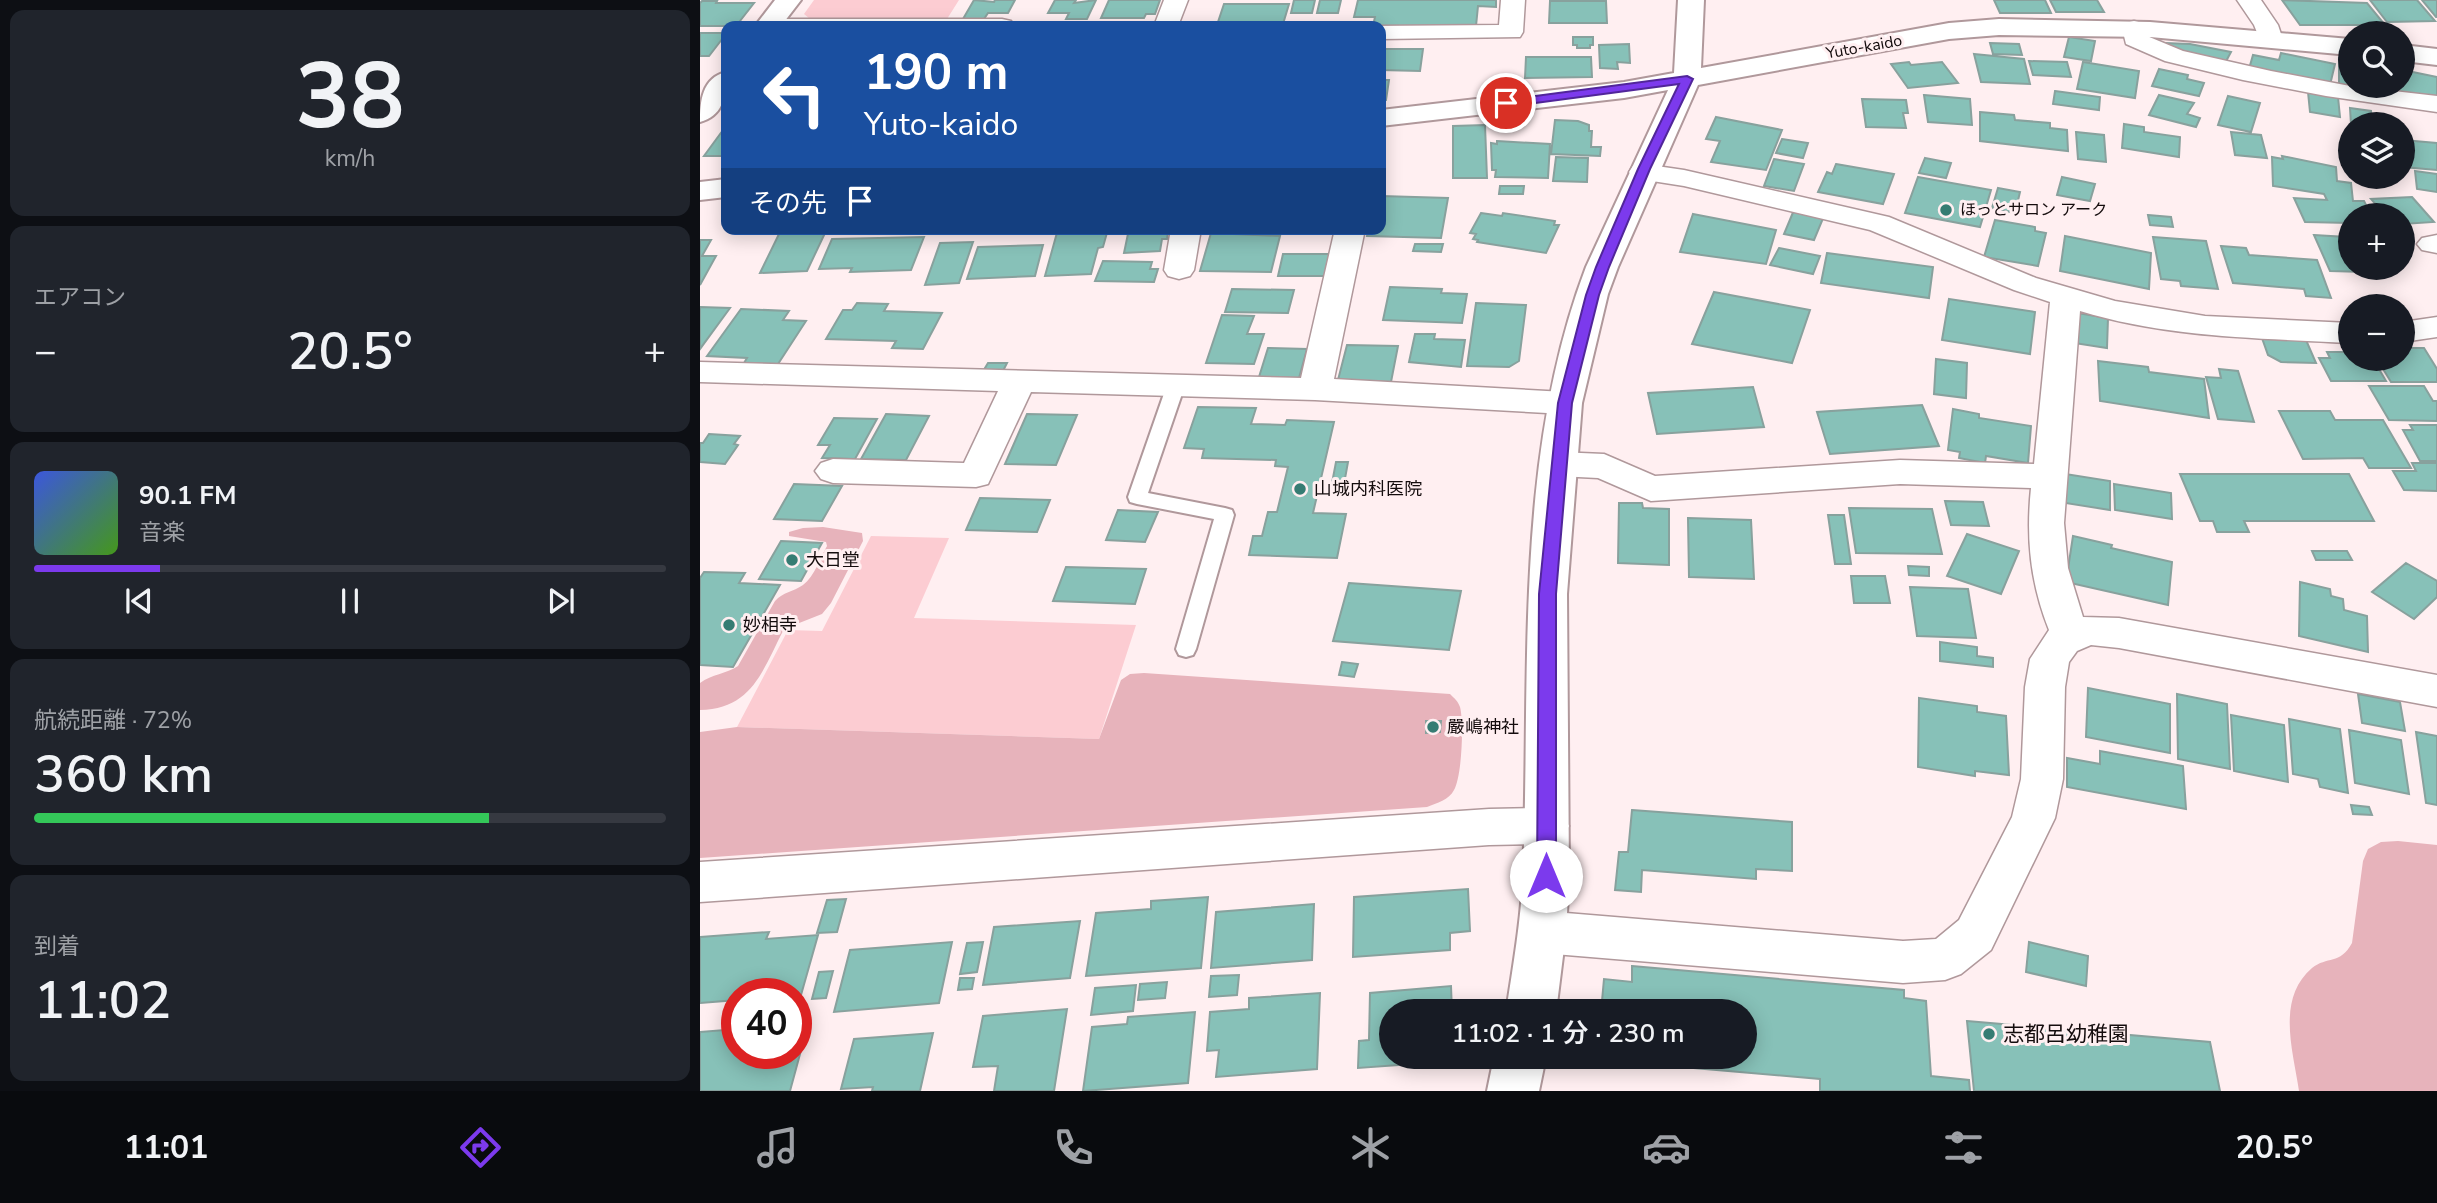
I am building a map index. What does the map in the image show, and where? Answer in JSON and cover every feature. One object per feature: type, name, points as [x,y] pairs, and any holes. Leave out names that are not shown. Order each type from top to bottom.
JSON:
[{"type":"street","points":[[772,21],[788,0]]},
{"type":"street","points":[[1168,21],[1176,0]]},
{"type":"street","points":[[1386,32],[1511,32],[1513,0]]},
{"type":"street","points":[[1533,999],[1542,932],[1546,826],[1547,594],[1565,403],[1592,295],[1643,172],[1687,79],[1691,0]]},
{"type":"street","points":[[2249,0],[2266,25],[2271,40]]},
{"type":"street","name":"Yuto-kaido","points":[[1386,117],[1624,90],[1949,31],[2020,26],[2134,28],[2338,46]]},
{"type":"street","points":[[2134,28],[2135,39],[2149,48],[2177,57],[2302,85],[2437,104]]},
{"type":"street","points":[[2415,54],[2437,57]]},
{"type":"street","points":[[700,114],[716,85]]},
{"type":"street","points":[[1643,172],[1684,178],[1868,220],[2066,298],[2146,318],[2205,326],[2338,332]]},
{"type":"street","points":[[700,191],[721,189]]},
{"type":"street","points":[[1179,270],[1185,235]]},
{"type":"street","points":[[1314,389],[1349,235]]},
{"type":"street","points":[[2066,298],[2050,477],[2046,558],[2054,597],[2071,636]]},
{"type":"street","points":[[2415,330],[2437,327]]},
{"type":"street","points":[[700,372],[1314,389],[1565,403]]},
{"type":"street","points":[[833,471],[976,475],[1019,381]]},
{"type":"street","points":[[1558,464],[1604,466],[1651,489],[1900,472],[1950,471],[2050,477]]},
{"type":"street","points":[[1542,932],[1903,962],[1945,959],[1975,935],[2033,818],[2042,779],[2045,687],[2050,659],[2063,640],[2088,630],[2119,633],[2437,691]]},
{"type":"street","points":[[700,882],[1489,827],[1546,826]]},
{"type":"street","points":[[1513,1091],[1518,1069]]},
{"type":"lane","points":[[1175,386],[1138,496],[1225,515],[1186,649]]},
{"type":"shaded area","points":[[814,0],[959,0],[947,19],[810,19],[804,14]]},
{"type":"shaded area","points":[[823,527],[862,533],[863,541],[831,603],[822,614],[784,629],[754,684],[733,703],[700,710],[700,683],[738,666],[775,601],[807,581],[827,546],[826,542],[789,536],[789,532]]},
{"type":"shaded area","points":[[871,536],[949,538],[914,618],[1136,625],[1099,739],[737,727],[788,630],[822,631]]},
{"type":"shaded area","points":[[1130,674],[1450,694],[1460,707],[1462,724],[1462,749],[1457,783],[1449,796],[1427,807],[700,858],[700,732],[737,727],[1099,739],[1121,680]]},
{"type":"shaded area","points":[[2381,842],[2437,845],[2437,1091],[2299,1091],[2290,1026],[2294,995],[2312,968],[2343,955],[2352,943],[2363,861],[2368,849]]},
{"type":"building","points":[[974,0],[1015,0],[1008,13],[988,13],[984,19],[963,19]]},
{"type":"building","points":[[1055,0],[1076,0],[1074,3],[1096,0],[1087,19],[1066,19],[1069,13],[1048,13]]},
{"type":"building","points":[[1109,0],[1160,0],[1155,14],[1146,14],[1144,18],[1101,18]]},
{"type":"building","points":[[1294,0],[1315,0],[1312,13],[1291,13]]},
{"type":"building","points":[[1320,0],[1341,0],[1338,13],[1317,13]]},
{"type":"building","points":[[1358,0],[1496,0],[1496,7],[1478,6],[1476,26],[1386,26],[1386,21],[1374,21],[1375,17],[1354,17]]},
{"type":"building","points":[[1994,0],[2045,0],[2051,13],[2000,13]]},
{"type":"building","points":[[2050,0],[2097,0],[2104,12],[2056,12]]},
{"type":"building","points":[[2282,0],[2367,3],[2382,21],[2338,21],[2338,25],[2300,25]]},
{"type":"building","points":[[2370,0],[2417,0],[2435,21],[2415,21],[2386,21]]},
{"type":"building","points":[[2422,0],[2437,0],[2437,17],[2436,17]]},
{"type":"building","points":[[1550,1],[1606,1],[1607,23],[1549,23]]},
{"type":"building","points":[[700,3],[754,3],[740,21],[721,21],[721,26],[700,26]]},
{"type":"building","points":[[1224,4],[1289,4],[1284,21],[1218,21]]},
{"type":"building","points":[[700,33],[721,33],[721,40],[709,56],[700,56]]},
{"type":"building","points":[[1573,37],[1593,37],[1593,45],[1590,45],[1590,48],[1577,48],[1577,45],[1573,45]]},
{"type":"building","points":[[2069,37],[2095,41],[2091,61],[2064,57]]},
{"type":"building","points":[[1990,43],[2019,44],[2022,55],[1993,54]]},
{"type":"building","points":[[2165,43],[2190,44],[2231,52],[2224,65],[2161,49]]},
{"type":"building","points":[[1629,44],[1630,63],[1617,62],[1618,69],[1600,68],[1599,45]]},
{"type":"building","points":[[1386,49],[1423,49],[1420,71],[1386,70]]},
{"type":"building","points":[[2281,53],[2335,64],[2330,85],[2249,69],[2253,55],[2279,60]]},
{"type":"building","points":[[1974,54],[2024,59],[2030,84],[1981,82]]},
{"type":"building","points":[[1526,57],[1591,57],[1592,77],[1525,78]]},
{"type":"building","points":[[2029,61],[2067,62],[2071,77],[2033,75]]},
{"type":"building","points":[[1909,62],[1911,65],[1942,62],[1958,83],[1908,88],[1891,64]]},
{"type":"building","points":[[2083,62],[2139,71],[2135,98],[2077,89]]},
{"type":"building","points":[[2159,69],[2188,75],[2187,79],[2204,83],[2199,96],[2152,86]]},
{"type":"building","points":[[2415,72],[2437,77],[2437,99],[2415,96]]},
{"type":"building","points":[[2055,91],[2100,97],[2099,110],[2053,104]]},
{"type":"building","points":[[2308,92],[2338,97],[2338,117],[2310,112]]},
{"type":"building","points":[[1924,95],[1970,99],[1972,125],[1928,122]]},
{"type":"building","points":[[2159,95],[2194,103],[2187,114],[2200,118],[2196,127],[2149,115]]},
{"type":"building","points":[[2228,96],[2260,103],[2251,132],[2218,125]]},
{"type":"building","points":[[1862,99],[1906,100],[1908,113],[1903,113],[1906,128],[1866,127]]},
{"type":"building","points":[[2350,108],[2371,112],[2350,112]]},
{"type":"building","points":[[1980,112],[2014,115],[2015,120],[2050,123],[2050,128],[2067,130],[2068,151],[1980,141]]},
{"type":"building","points":[[1716,117],[1782,130],[1766,170],[1711,162],[1720,141],[1706,139]]},
{"type":"building","points":[[1555,120],[1578,121],[1589,125],[1589,131],[1592,131],[1591,147],[1601,147],[1600,156],[1551,154]]},
{"type":"building","points":[[2124,124],[2144,127],[2144,132],[2180,137],[2179,157],[2122,148]]},
{"type":"building","points":[[1485,125],[1487,178],[1453,178],[1453,126]]},
{"type":"building","points":[[2076,132],[2104,135],[2106,162],[2078,159]]},
{"type":"building","points":[[2231,132],[2261,135],[2267,158],[2235,155]]},
{"type":"building","points":[[721,133],[721,156],[704,156]]},
{"type":"building","points":[[1782,139],[1808,143],[1803,158],[1776,153]]},
{"type":"building","points":[[1497,141],[1550,144],[1548,178],[1495,177],[1496,170],[1492,170],[1491,143],[1497,144]]},
{"type":"building","points":[[2415,141],[2437,143],[2437,170],[2415,168]]},
{"type":"building","points":[[2282,156],[2336,167],[2338,189],[2352,189],[2353,201],[2365,203],[2338,203],[2338,223],[2305,222],[2294,198],[2327,200],[2324,194],[2273,186],[2272,157],[2283,159]]},
{"type":"building","points":[[1556,157],[1588,158],[1587,182],[1553,181]]},
{"type":"building","points":[[1925,158],[1951,163],[1946,178],[1919,173]]},
{"type":"building","points":[[1774,159],[1804,164],[1794,191],[1764,186]]},
{"type":"building","points":[[1836,164],[1894,174],[1883,204],[1818,192],[1827,172],[1832,174]]},
{"type":"building","points":[[2415,171],[2437,174],[2437,192],[2417,189]]},
{"type":"building","points":[[1918,177],[1991,190],[1980,227],[1905,213]]},
{"type":"building","points":[[2062,177],[2095,184],[2090,201],[2057,195]]},
{"type":"building","points":[[1500,186],[1524,186],[1523,194],[1499,194]]},
{"type":"building","points":[[1998,188],[2020,192],[2015,213],[1992,208]]},
{"type":"building","points":[[1386,196],[1448,198],[1441,238],[1367,236],[1386,235]]},
{"type":"building","points":[[2412,197],[2434,222],[2415,223],[2415,203],[2374,203],[2371,199]]},
{"type":"building","points":[[1794,210],[1824,216],[1814,240],[1784,234]]},
{"type":"building","points":[[1481,213],[1502,216],[1503,213],[1555,221],[1554,225],[1559,225],[1546,253],[1477,242],[1478,240],[1473,239],[1476,234],[1470,233]]},
{"type":"building","points":[[1693,214],[1776,230],[1766,264],[1680,252]]},
{"type":"building","points":[[2148,215],[2171,217],[2173,227],[2150,225]]},
{"type":"building","points":[[1995,220],[2035,227],[2035,231],[2046,233],[2038,266],[1984,257]]},
{"type":"building","points":[[779,235],[824,235],[807,271],[760,273]]},
{"type":"building","points":[[1056,235],[1106,235],[1103,247],[1098,248],[1091,274],[1045,276]]},
{"type":"building","points":[[1128,235],[1168,235],[1167,239],[1162,239],[1160,251],[1124,253]]},
{"type":"building","points":[[1210,235],[1280,236],[1271,272],[1200,271]]},
{"type":"building","points":[[2314,235],[2338,236],[2338,271],[2330,271]]},
{"type":"building","points":[[2065,236],[2151,253],[2149,289],[2060,271]]},
{"type":"building","points":[[924,237],[911,270],[850,272],[852,268],[819,269],[832,239]]},
{"type":"building","points":[[2153,237],[2206,241],[2218,289],[2181,286],[2180,281],[2161,279]]},
{"type":"building","points":[[700,240],[711,240],[702,256],[716,256],[700,285]]},
{"type":"building","points":[[973,242],[959,283],[925,285],[940,243]]},
{"type":"building","points":[[1415,244],[1443,244],[1441,252],[1413,251]]},
{"type":"building","points":[[1043,245],[1035,276],[967,279],[978,247]]},
{"type":"building","points":[[2221,246],[2246,248],[2249,255],[2317,260],[2331,298],[2306,296],[2304,289],[2233,283]]},
{"type":"building","points":[[1779,248],[1820,256],[1813,274],[1770,265]]},
{"type":"building","points":[[1827,253],[1933,267],[1929,298],[1821,283]]},
{"type":"building","points":[[1283,254],[1332,254],[1328,276],[1278,276]]},
{"type":"building","points":[[1103,261],[1152,262],[1150,269],[1158,269],[1154,282],[1095,281]]},
{"type":"building","points":[[1390,287],[1442,289],[1441,293],[1467,294],[1462,323],[1383,320]]},
{"type":"building","points":[[1232,289],[1294,290],[1288,313],[1225,312]]},
{"type":"building","points":[[1714,292],[1810,310],[1792,363],[1692,344]]},
{"type":"building","points":[[1949,299],[2035,312],[2030,354],[1942,340]]},
{"type":"building","points":[[857,303],[888,304],[884,311],[942,313],[923,349],[892,348],[896,341],[826,339],[843,310],[852,310]]},
{"type":"building","points":[[1476,303],[1526,305],[1519,361],[1509,367],[1467,366]]},
{"type":"building","points":[[700,307],[730,308],[700,349]]},
{"type":"building","points":[[741,309],[789,311],[783,320],[806,321],[778,364],[744,363],[747,358],[707,356]]},
{"type":"building","points":[[2077,313],[2108,318],[2107,348],[2074,343]]},
{"type":"building","points":[[1222,315],[1254,316],[1247,334],[1264,334],[1254,364],[1206,363]]},
{"type":"building","points":[[1415,334],[1435,334],[1434,339],[1465,340],[1461,367],[1409,362]]},
{"type":"building","points":[[2262,338],[2306,340],[2316,363],[2281,362],[2268,355]]},
{"type":"building","points":[[1347,345],[1398,346],[1391,382],[1338,380]]},
{"type":"building","points":[[1268,348],[1307,349],[1299,378],[1259,377]]},
{"type":"building","points":[[2415,348],[2424,348],[2437,369],[2437,382],[2391,382],[2384,371],[2415,371]]},
{"type":"building","points":[[2327,352],[2338,352],[2338,371],[2380,371],[2386,381],[2331,381],[2319,358],[2330,358]]},
{"type":"building","points":[[1936,359],[1967,363],[1966,398],[1934,394]]},
{"type":"building","points":[[2098,361],[2148,367],[2149,372],[2204,379],[2209,418],[2100,401]]},
{"type":"building","points":[[988,363],[1007,363],[1002,373],[982,373]]},
{"type":"building","points":[[2219,369],[2238,371],[2254,422],[2218,419],[2206,377],[2221,378]]},
{"type":"building","points":[[2369,386],[2424,386],[2433,401],[2437,401],[2437,421],[2389,420]]},
{"type":"building","points":[[1753,387],[1764,427],[1657,434],[1648,393]]},
{"type":"building","points":[[1922,405],[1939,446],[1830,454],[1817,412]]},
{"type":"building","name":"山城内科医院","points":[[1198,407],[1256,408],[1251,424],[1285,425],[1287,420],[1334,422],[1313,513],[1346,514],[1337,558],[1249,555],[1253,536],[1262,536],[1268,512],[1277,512],[1288,467],[1275,466],[1276,460],[1202,458],[1204,449],[1184,448]]},
{"type":"building","points":[[1953,409],[1979,414],[1979,418],[2031,426],[2028,463],[1986,456],[1985,463],[1959,458],[1960,452],[1948,450]]},
{"type":"building","points":[[2279,411],[2330,411],[2335,420],[2383,420],[2411,468],[2369,468],[2363,458],[2303,459]]},
{"type":"building","points":[[886,414],[929,416],[906,460],[861,459]]},
{"type":"building","points":[[1027,414],[1077,415],[1056,465],[1005,464]]},
{"type":"building","points":[[834,418],[877,419],[855,459],[822,458],[830,445],[818,445]]},
{"type":"building","points":[[2410,425],[2437,425],[2437,461],[2420,461],[2403,430],[2413,430]]},
{"type":"building","points":[[709,434],[740,436],[734,444],[738,445],[725,464],[700,462],[700,443],[703,443]]},
{"type":"building","points":[[1336,462],[1348,462],[1344,484],[1332,483]]},
{"type":"building","points":[[2412,463],[2437,463],[2437,491],[2404,490],[2393,471],[2416,471]]},
{"type":"building","points":[[2059,473],[2110,481],[2110,510],[2059,502]]},
{"type":"building","points":[[2180,474],[2349,474],[2374,521],[2244,521],[2249,532],[2217,532],[2213,521],[2200,521]]},
{"type":"building","points":[[794,484],[842,486],[822,521],[774,519]]},
{"type":"building","points":[[2114,484],[2171,493],[2172,519],[2115,510]]},
{"type":"building","points":[[980,498],[1050,500],[1037,532],[966,530]]},
{"type":"building","points":[[1945,501],[1983,502],[1989,526],[1951,525]]},
{"type":"building","points":[[1619,503],[1642,503],[1643,508],[1669,509],[1669,565],[1618,563]]},
{"type":"building","points":[[1849,508],[1932,509],[1942,554],[1856,553]]},
{"type":"building","points":[[1118,510],[1158,512],[1145,542],[1106,540]]},
{"type":"building","points":[[1828,515],[1844,515],[1851,564],[1835,564]]},
{"type":"building","points":[[1688,518],[1751,520],[1754,579],[1689,577]]},
{"type":"building","points":[[1967,534],[2019,551],[2001,594],[1947,576]]},
{"type":"building","points":[[2073,536],[2172,562],[2168,605],[2066,582]]},
{"type":"building","points":[[781,541],[822,543],[801,581],[759,579]]},
{"type":"building","points":[[2312,551],[2347,551],[2352,560],[2316,560]]},
{"type":"building","points":[[2406,563],[2437,581],[2437,597],[2414,619],[2372,592]]},
{"type":"building","points":[[1908,566],[1929,567],[1929,576],[1909,575]]},
{"type":"building","points":[[1066,567],[1146,569],[1135,604],[1053,601]]},
{"type":"building","name":"妙相寺","points":[[704,572],[745,573],[739,583],[780,585],[733,667],[700,665],[700,578]]},
{"type":"building","points":[[1851,576],[1885,576],[1890,603],[1854,603]]},
{"type":"building","points":[[2300,582],[2330,589],[2331,596],[2343,599],[2344,610],[2367,616],[2368,652],[2299,636]]},
{"type":"building","points":[[1349,583],[1461,591],[1449,650],[1333,641]]},
{"type":"building","points":[[1910,587],[1968,589],[1976,638],[1917,636]]},
{"type":"building","points":[[1940,642],[1977,647],[1977,656],[1993,658],[1993,667],[1940,661]]},
{"type":"building","points":[[1342,662],[1358,664],[1354,677],[1339,675]]},
{"type":"building","points":[[2088,688],[2170,704],[2170,753],[2086,737]]},
{"type":"building","points":[[2177,694],[2227,704],[2230,769],[2178,759]]},
{"type":"building","points":[[2358,694],[2400,702],[2405,731],[2362,723]]},
{"type":"building","points":[[1919,698],[1977,706],[1977,712],[2006,716],[2009,775],[1975,771],[1975,776],[1918,767]]},
{"type":"building","points":[[2231,715],[2284,725],[2288,782],[2234,771]]},
{"type":"building","points":[[2289,719],[2340,729],[2348,793],[2320,787],[2318,779],[2293,774]]},
{"type":"building","name":"嚴嶋神社","points":[[1426,721],[1441,721],[1440,732],[1426,733]]},
{"type":"building","points":[[2349,730],[2401,740],[2409,794],[2355,783]]},
{"type":"building","points":[[2416,732],[2437,736],[2437,805],[2426,803]]},
{"type":"building","points":[[2100,751],[2183,766],[2186,809],[2067,787],[2067,758],[2100,764]]},
{"type":"building","points":[[2351,805],[2369,807],[2372,815],[2353,814]]},
{"type":"building","points":[[1632,810],[1792,822],[1792,871],[1756,869],[1756,879],[1642,870],[1641,892],[1615,890],[1619,852],[1628,852]]},
{"type":"building","points":[[1468,889],[1470,931],[1450,933],[1450,950],[1353,957],[1354,897]]},
{"type":"building","points":[[1208,897],[1201,968],[1086,976],[1096,913],[1151,909],[1151,901]]},
{"type":"building","points":[[846,899],[837,932],[817,933],[827,900]]},
{"type":"building","points":[[1314,904],[1312,960],[1211,968],[1216,912]]},
{"type":"building","points":[[1080,921],[1070,978],[983,985],[994,927]]},
{"type":"building","points":[[769,932],[766,939],[818,935],[806,978],[721,978],[721,1001],[700,1003],[700,937]]},
{"type":"building","points":[[952,942],[939,1003],[834,1012],[850,950]]},
{"type":"building","points":[[983,942],[977,972],[960,974],[967,943]]},
{"type":"building","points":[[2029,942],[2088,956],[2086,986],[2026,972]]},
{"type":"building","points":[[1632,966],[1904,990],[1904,998],[1926,1001],[1931,1076],[1969,1080],[1970,1091],[1820,1091],[1820,1079],[1705,1069],[1757,1069],[1757,999],[1602,999],[1604,979],[1632,982]]},
{"type":"building","points":[[833,971],[826,998],[812,999],[819,972]]},
{"type":"building","points":[[1239,975],[1237,995],[1209,997],[1211,976]]},
{"type":"building","points":[[960,978],[974,978],[972,989],[958,990]]},
{"type":"building","points":[[1167,982],[1165,998],[1138,1000],[1140,984]]},
{"type":"building","points":[[1136,985],[1133,1011],[1091,1015],[1095,988]]},
{"type":"building","points":[[1451,986],[1452,999],[1379,999],[1379,1066],[1358,1068],[1359,1041],[1369,1040],[1370,993]]},
{"type":"building","points":[[1320,993],[1317,1069],[1216,1077],[1219,1050],[1207,1051],[1210,1012],[1249,1009],[1249,998]]},
{"type":"building","points":[[1067,1009],[1054,1091],[994,1091],[998,1066],[973,1067],[983,1016]]},
{"type":"building","points":[[1195,1012],[1188,1083],[1083,1091],[1092,1027],[1127,1024],[1128,1017]]},
{"type":"building","points":[[1967,1021],[2210,1042],[2220,1091],[1974,1091]]},
{"type":"building","points":[[721,1030],[721,1069],[796,1069],[790,1091],[700,1091],[700,1032]]},
{"type":"building","points":[[933,1033],[920,1091],[872,1091],[873,1087],[841,1089],[854,1039]]},
{"type":"place","name":"ほっとサロン アーク","points":[[1946,210]]},
{"type":"place","name":"山城内科医院","points":[[1300,489]]},
{"type":"place","name":"大日堂","points":[[792,560]]},
{"type":"place","name":"妙相寺","points":[[729,625]]},
{"type":"place","name":"嚴嶋神社","points":[[1433,727]]},
{"type":"place","name":"志都呂幼稚園","points":[[1989,1034]]},
{"type":"route","points":[[1506,103],[1624,90],[1687,79],[1644,169],[1602,267],[1592,295],[1565,403],[1547,594],[1546,876]]}]
